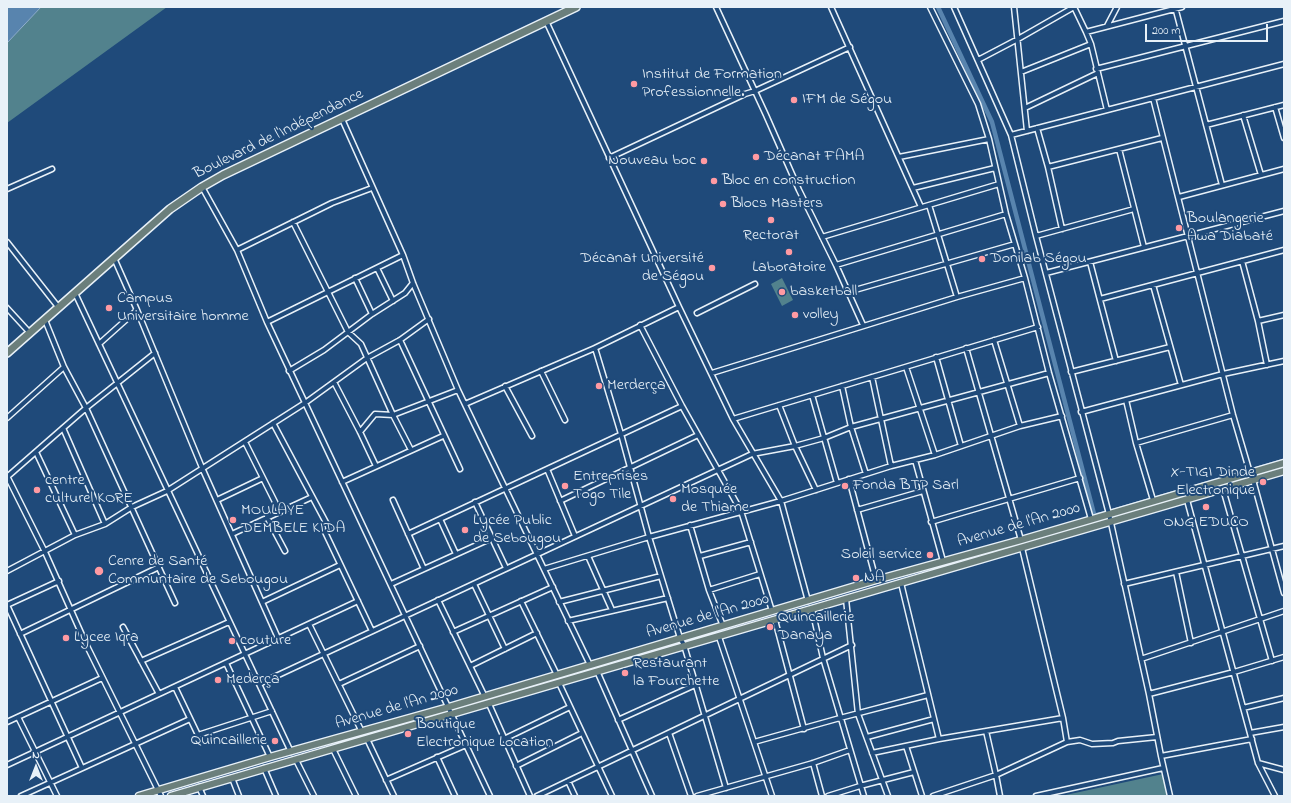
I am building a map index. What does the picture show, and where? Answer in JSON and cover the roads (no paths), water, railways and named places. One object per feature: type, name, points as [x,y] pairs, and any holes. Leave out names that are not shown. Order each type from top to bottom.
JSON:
[{"type":"highway","name":"Boulevard de l'Indépendance","points":[[7,353],[170,209],[202,187],[223,175],[576,7]]},
{"type":"main road","name":"Avenue de l'An 2000","points":[[139,796],[159,793],[270,757],[485,697],[876,580],[1021,540],[1153,500],[1284,463]]},
{"type":"main road","name":"Avenue de l'An 2000","points":[[171,796],[1284,471]]},
{"type":"street","points":[[716,7],[799,190],[836,265],[863,325]]},
{"type":"street","points":[[831,7],[921,207]]},
{"type":"street","points":[[930,7],[978,104],[989,140],[1006,214],[1091,519]]},
{"type":"street","points":[[954,7],[1011,135],[1110,522],[1149,694],[1163,768],[1170,796]]},
{"type":"street","points":[[1014,7],[1027,131]]},
{"type":"street","points":[[978,60],[1018,40],[1074,7],[1091,44],[1107,110]]},
{"type":"street","points":[[1107,26],[1117,7]]},
{"type":"street","points":[[1086,32],[1182,7]]},
{"type":"street","points":[[1175,8],[1222,185]]},
{"type":"street","points":[[1025,108],[1097,71],[1284,21]]},
{"type":"street","points":[[546,22],[733,419],[752,454],[781,501],[808,601]]},
{"type":"street","points":[[1021,72],[1091,44]]},
{"type":"street","points":[[609,158],[745,94],[755,91],[850,48]]},
{"type":"street","points":[[1011,135],[1284,64]]},
{"type":"street","points":[[1153,98],[1233,415],[1250,473]]},
{"type":"street","points":[[1206,125],[1284,105]]},
{"type":"street","points":[[1275,107],[1284,138]]},
{"type":"street","points":[[1243,115],[1261,175]]},
{"type":"street","points":[[342,119],[403,255],[413,283],[458,390],[590,665]]},
{"type":"street","points":[[1037,128],[1048,166],[1062,229]]},
{"type":"street","points":[[1048,166],[1162,138]]},
{"type":"street","points":[[899,157],[989,140]]},
{"type":"street","points":[[1118,149],[1144,247]]},
{"type":"street","points":[[913,188],[995,168]]},
{"type":"street","points":[[7,189],[52,169]]},
{"type":"street","points":[[1179,197],[1284,169]]},
{"type":"street","points":[[822,237],[999,184]]},
{"type":"street","points":[[202,187],[237,250],[289,371],[406,615],[490,796]]},
{"type":"street","points":[[237,250],[332,203],[372,188]]},
{"type":"street","points":[[928,205],[957,297]]},
{"type":"street","points":[[1036,236],[1134,209]]},
{"type":"street","points":[[1046,273],[1284,211]]},
{"type":"street","points":[[836,265],[1006,214]]},
{"type":"street","points":[[293,222],[348,332],[361,344],[393,415],[411,450]]},
{"type":"street","points":[[7,242],[59,308]]},
{"type":"street","points":[[848,292],[1015,244]]},
{"type":"street","points":[[1100,299],[1284,250]]},
{"type":"street","points":[[267,322],[403,255]]},
{"type":"street","points":[[114,258],[138,310],[203,470],[278,638]]},
{"type":"street","points":[[1242,261],[1258,321],[1267,365]]},
{"type":"street","points":[[1090,262],[1116,361]]},
{"type":"street","points":[[377,268],[393,301]]},
{"type":"street","points":[[356,278],[372,314]]},
{"type":"street","points":[[712,373],[863,325],[1025,278]]},
{"type":"street","points":[[289,371],[324,350],[372,314],[405,293],[413,283]]},
{"type":"street","points":[[697,313],[755,284]]},
{"type":"street","points":[[1153,285],[1181,386]]},
{"type":"street","points":[[75,293],[116,384],[291,752]]},
{"type":"street","points":[[465,404],[594,348],[679,307]]},
{"type":"street","points":[[7,308],[30,332]]},
{"type":"street","points":[[99,344],[138,310]]},
{"type":"street","points":[[1258,321],[1284,315]]},
{"type":"street","points":[[7,571],[75,535],[105,524],[132,507],[167,492],[305,403],[367,358],[400,340],[429,319]]},
{"type":"street","points":[[45,320],[64,367],[86,408],[175,603]]},
{"type":"street","points":[[640,325],[682,406],[741,512],[772,612]]},
{"type":"street","points":[[733,419],[1038,327]]},
{"type":"street","points":[[400,340],[443,436],[460,469]]},
{"type":"street","points":[[994,340],[1020,426]]},
{"type":"street","points":[[1071,372],[1170,347]]},
{"type":"street","points":[[594,348],[630,467],[649,537],[680,638],[684,645],[726,788]]},
{"type":"street","points":[[966,348],[1021,540]]},
{"type":"street","points":[[155,353],[86,408],[7,477],[45,552],[102,678],[159,793]]},
{"type":"street","points":[[936,358],[961,446]]},
{"type":"street","points":[[1081,412],[1223,374],[1284,361]]},
{"type":"street","points":[[7,418],[64,367]]},
{"type":"street","points":[[906,367],[935,455]]},
{"type":"street","points":[[541,371],[565,420]]},
{"type":"street","points":[[259,684],[752,454],[796,446],[824,438],[851,427],[1050,373]]},
{"type":"street","points":[[872,377],[891,466]]},
{"type":"street","points":[[334,382],[376,466]]},
{"type":"street","points":[[505,386],[532,436]]},
{"type":"street","points":[[842,386],[851,427],[866,474]]},
{"type":"street","points":[[360,432],[375,414],[393,415],[458,390]]},
{"type":"street","points":[[812,395],[837,483]]},
{"type":"street","points":[[1126,400],[1136,443],[1153,500]]},
{"type":"street","points":[[779,405],[816,490]]},
{"type":"street","points":[[408,534],[682,406]]},
{"type":"street","points":[[1136,443],[1233,415]]},
{"type":"street","points":[[544,569],[690,525],[781,501],[891,466],[935,455],[1020,426],[1062,416]]},
{"type":"street","points":[[274,423],[330,530]]},
{"type":"street","points":[[63,428],[105,524]]},
{"type":"street","points":[[560,501],[698,435]]},
{"type":"street","points":[[342,482],[443,436]]},
{"type":"street","points":[[245,442],[280,512]]},
{"type":"street","points":[[36,452],[75,535]]},
{"type":"street","points":[[915,460],[942,561]]},
{"type":"street","points":[[547,469],[575,536]]},
{"type":"street","points":[[217,500],[263,478]]},
{"type":"street","points":[[932,522],[1080,478]]},
{"type":"street","points":[[849,479],[876,580]]},
{"type":"street","points":[[1253,480],[1282,580],[1284,593]]},
{"type":"street","points":[[1223,489],[1272,661]]},
{"type":"street","points":[[857,510],[923,491]]},
{"type":"street","points":[[232,534],[312,497]]},
{"type":"street","points":[[393,500],[424,569]]},
{"type":"street","points":[[1187,500],[1258,763],[1275,796]]},
{"type":"street","points":[[475,502],[506,568]]},
{"type":"street","points":[[267,517],[285,551]]},
{"type":"street","points":[[440,519],[456,554]]},
{"type":"street","points":[[690,525],[709,590],[723,627]]},
{"type":"street","points":[[325,532],[372,631]]},
{"type":"street","points":[[391,584],[492,538]]},
{"type":"street","points":[[700,556],[751,542]]},
{"type":"street","points":[[1124,584],[1284,546]]},
{"type":"street","points":[[1022,548],[1063,718],[1067,742]]},
{"type":"street","points":[[588,556],[612,610]]},
{"type":"street","points":[[262,602],[340,564]]},
{"type":"street","points":[[20,634],[159,567]]},
{"type":"street","points":[[1176,572],[1190,643]]},
{"type":"street","points":[[709,590],[760,574]]},
{"type":"street","points":[[559,602],[661,576]]},
{"type":"street","points":[[58,581],[7,605],[82,768]]},
{"type":"street","points":[[901,583],[939,739]]},
{"type":"street","points":[[474,584],[505,649]]},
{"type":"street","points":[[453,632],[553,587]]},
{"type":"street","points":[[568,621],[668,598]]},
{"type":"street","points":[[846,599],[858,714],[888,796]]},
{"type":"street","points":[[438,600],[485,697]]},
{"type":"street","points":[[7,765],[358,601]]},
{"type":"street","points":[[521,601],[557,675]]},
{"type":"street","points":[[812,609],[823,658],[864,796]]},
{"type":"street","points":[[1141,659],[1284,611]]},
{"type":"street","points":[[775,620],[804,729]]},
{"type":"street","points":[[141,661],[229,622]]},
{"type":"street","points":[[309,624],[362,732]]},
{"type":"street","points":[[123,627],[159,694]]},
{"type":"street","points":[[470,666],[537,633]]},
{"type":"street","points":[[719,637],[772,796]]},
{"type":"street","points":[[537,796],[852,645]]},
{"type":"street","points":[[339,684],[420,646]]},
{"type":"street","points":[[1149,694],[1234,672],[1284,657]]},
{"type":"street","points":[[226,663],[270,757]]},
{"type":"street","points":[[597,671],[652,796]]},
{"type":"street","points":[[7,722],[102,678]]},
{"type":"street","points":[[559,683],[612,796]]},
{"type":"street","points":[[618,720],[695,685]]},
{"type":"street","points":[[175,687],[198,735],[272,711]]},
{"type":"street","points":[[754,742],[840,718],[928,696]]},
{"type":"street","points":[[1243,708],[1284,698]]},
{"type":"street","points":[[489,704],[530,796]]},
{"type":"street","points":[[504,739],[570,707]]},
{"type":"street","points":[[18,717],[57,796]]},
{"type":"street","points":[[872,753],[939,739],[1063,718]]},
{"type":"street","points":[[21,796],[190,719]]},
{"type":"street","points":[[867,737],[934,719]]},
{"type":"street","points":[[1250,733],[1284,727]]},
{"type":"street","points":[[986,731],[1000,796]]},
{"type":"street","points":[[516,766],[582,733]]},
{"type":"street","points":[[669,733],[691,796]]},
{"type":"street","points":[[933,796],[996,775],[1067,742],[1080,740],[1092,744],[1112,743],[1157,737]]},
{"type":"street","points":[[1161,756],[1252,738]]},
{"type":"street","points":[[367,739],[394,796]]},
{"type":"street","points":[[386,780],[466,745]]},
{"type":"street","points":[[906,746],[922,796]]},
{"type":"street","points":[[333,749],[356,796]]},
{"type":"street","points":[[697,796],[813,763],[850,750]]},
{"type":"street","points":[[437,757],[455,796]]},
{"type":"street","points":[[296,760],[314,796]]},
{"type":"street","points":[[813,763],[822,796]]},
{"type":"street","points":[[1258,763],[1284,770]]},
{"type":"street","points":[[264,768],[276,796]]},
{"type":"street","points":[[1036,796],[1163,768]]},
{"type":"street","points":[[828,796],[914,772]]},
{"type":"street","points":[[232,778],[239,796]]},
{"type":"street","points":[[568,781],[575,796]]},
{"type":"street","points":[[199,787],[203,796]]},
{"type":"water","points":[[7,7],[41,7],[7,43]]},
{"type":"waterway","points":[[938,7],[992,122],[1094,514]]},
{"type":"waterway","points":[[1250,469],[1284,459]]},
{"type":"waterway","points":[[1154,497],[1247,470]]},
{"type":"waterway","points":[[1110,510],[1151,498]]},
{"type":"waterway","points":[[1094,514],[1107,511]]},
{"type":"place","name":"Institut de Formation Professionnelle.","points":[[634,84]]},
{"type":"place","name":"IFM de Ségou","points":[[794,100]]},
{"type":"place","name":"Décanat FAMA","points":[[756,157]]},
{"type":"place","name":"Nouveau boc","points":[[704,161]]},
{"type":"place","name":"Bloc en construction","points":[[714,181]]},
{"type":"place","name":"Blocs Masters","points":[[723,204]]},
{"type":"place","name":"Rectorat","points":[[771,220]]},
{"type":"place","name":"Boulangerie Awa Diabaté","points":[[1179,228]]},
{"type":"place","name":"Laboratoire","points":[[789,252]]},
{"type":"place","name":"Donilab Ségou","points":[[982,259]]},
{"type":"place","name":"Décanat Université de Ségou","points":[[712,268]]},
{"type":"place","name":"basketball","points":[[782,292]]},
{"type":"place","name":"Campus Universitaire homme","points":[[109,308]]},
{"type":"place","name":"volley","points":[[795,315]]},
{"type":"place","name":"Merderça","points":[[599,386]]},
{"type":"place","name":"X-TIGI Dinde Electronique","points":[[1263,482]]},
{"type":"place","name":"Entreprises Togo Tile","points":[[565,486]]},
{"type":"place","name":"Fonda BTP Sarl","points":[[845,486]]},
{"type":"place","name":"centre culturel KORE","points":[[37,490]]},
{"type":"place","name":"Mosquée de Thiame","points":[[673,499]]},
{"type":"place","name":"ONG EDUCO","points":[[1206,507]]},
{"type":"place","name":"MOULAYE DEMBELE KIDA","points":[[233,520]]},
{"type":"place","name":"Lycée Public de Sebougou","points":[[465,530]]},
{"type":"place","name":"Soleil service","points":[[930,555]]},
{"type":"place","name":"Cenre de Santé Communtaire de Sebougou","points":[[99,571]]},
{"type":"place","name":"NA","points":[[856,578]]},
{"type":"place","name":"Quincaillerie Danaya","points":[[770,627]]},
{"type":"place","name":"Lycee Iqra","points":[[66,638]]},
{"type":"place","name":"couture","points":[[232,641]]},
{"type":"place","name":"Restaurant la Fourchette","points":[[625,673]]},
{"type":"place","name":"Mederça","points":[[218,680]]},
{"type":"place","name":"Boutique Electronique Location","points":[[408,734]]},
{"type":"place","name":"Quincaillerie","points":[[275,741]]}]
